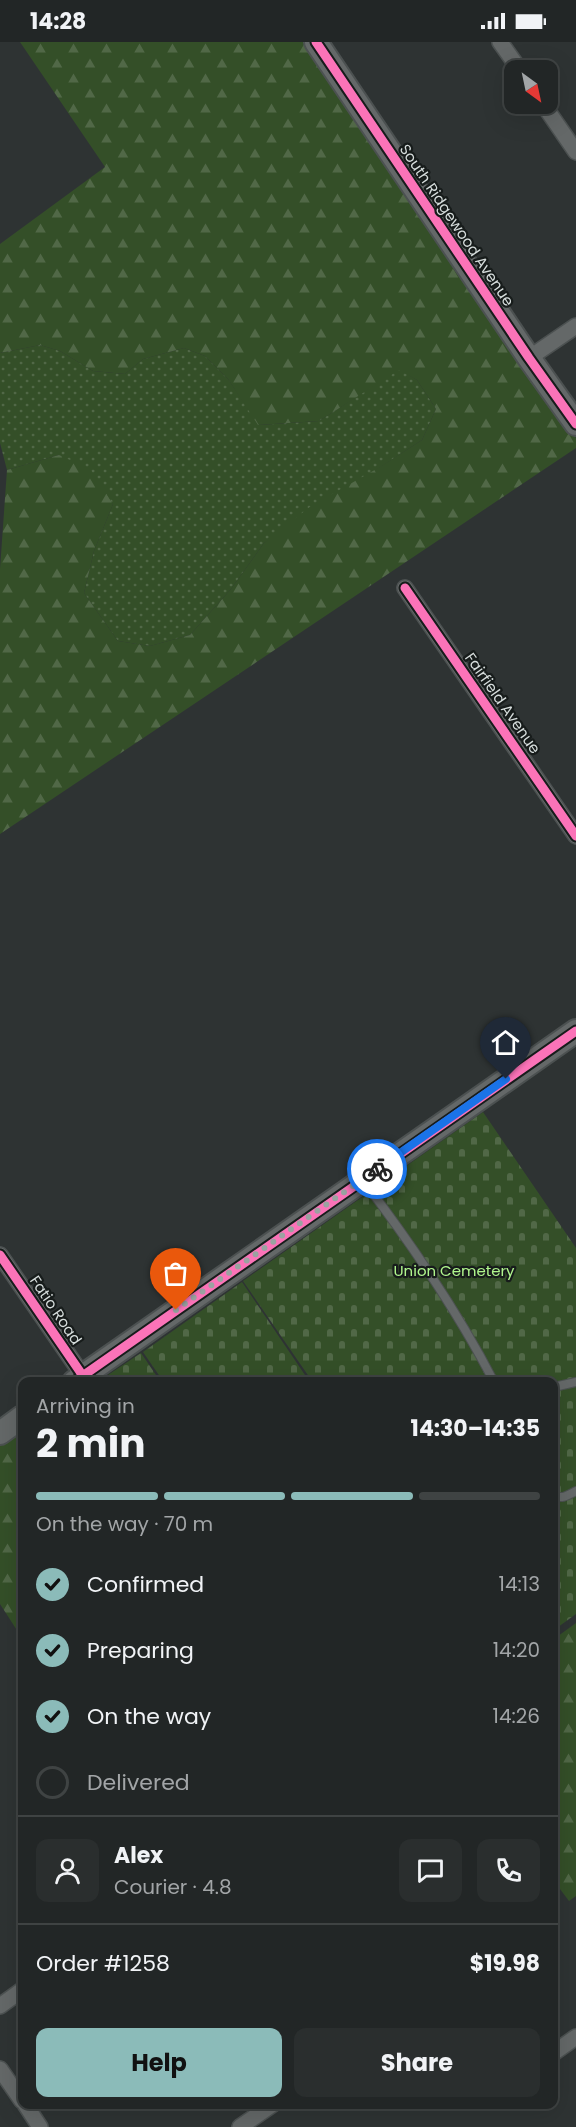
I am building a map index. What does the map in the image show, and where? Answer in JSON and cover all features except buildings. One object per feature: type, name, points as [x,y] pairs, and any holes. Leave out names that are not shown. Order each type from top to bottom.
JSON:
[{"type":"street","name":"South Ridgewood Avenue","points":[[316,42],[576,424]]},
{"type":"street","points":[[501,42],[513,60]]},
{"type":"street","points":[[550,114],[576,152]]},
{"type":"street","points":[[529,358],[576,326]]},
{"type":"street","name":"Fairfield Avenue","points":[[405,588],[576,836]]},
{"type":"street","points":[[85,1377],[362,1179],[576,1031]]},
{"type":"street","name":"Fatio Road","points":[[0,1255],[79,1377]]},
{"type":"street","points":[[0,1433],[18,1420]]},
{"type":"street","points":[[0,2006],[18,1993]]},
{"type":"street","points":[[558,2050],[576,2037]]},
{"type":"street","points":[[0,2069],[18,2094]]},
{"type":"street","points":[[28,2109],[40,2127]]},
{"type":"street","points":[[240,2127],[266,2109]]},
{"type":"lane","points":[[362,1179],[397,1226],[479,1353],[491,1377]]},
{"type":"lane","points":[[558,1387],[576,1382]]},
{"type":"lane","points":[[558,1497],[566,1497],[576,1491]]},
{"type":"green space","points":[[20,42],[306,42],[517,355],[576,438],[576,448],[0,834],[0,569],[7,470],[59,455],[90,469],[113,504],[94,551],[84,593],[118,641],[150,646],[190,635],[231,589],[264,543],[311,506],[422,440],[436,409],[417,380],[399,370],[319,421],[258,425],[228,379],[205,356],[184,348],[143,359],[125,374],[93,371],[60,351],[40,345],[0,353],[0,244],[105,167]]},
{"type":"green space","points":[[40,345],[60,351],[93,371],[125,374],[143,359],[184,348],[205,356],[228,379],[259,425],[319,421],[399,369],[417,380],[436,409],[422,440],[264,543],[231,589],[190,635],[150,646],[118,641],[84,593],[94,551],[113,504],[59,455],[7,470],[0,443],[0,353]]},
{"type":"green space","name":"Union Cemetery","points":[[483,1112],[576,1248],[576,1614],[558,1627],[558,1377],[309,1377],[243,1281]]},
{"type":"green space","points":[[242,1282],[306,1377],[160,1377],[143,1352]]},
{"type":"green space","points":[[141,1353],[157,1377],[105,1377]]},
{"type":"green space","points":[[18,1431],[18,1632],[0,1604],[0,1444]]},
{"type":"green space","points":[[576,1623],[576,1896],[569,1901],[558,1886],[558,1636]]},
{"type":"cycle path","points":[[316,42],[576,424]]},
{"type":"cycle path","points":[[405,588],[576,836]]},
{"type":"cycle path","points":[[81,1377],[576,1031]]},
{"type":"cycle path","points":[[0,1255],[83,1376]]},
{"type":"way so far","points":[[176,1310],[377,1169]]},
{"type":"route","points":[[377,1169],[506,1079]]}]
